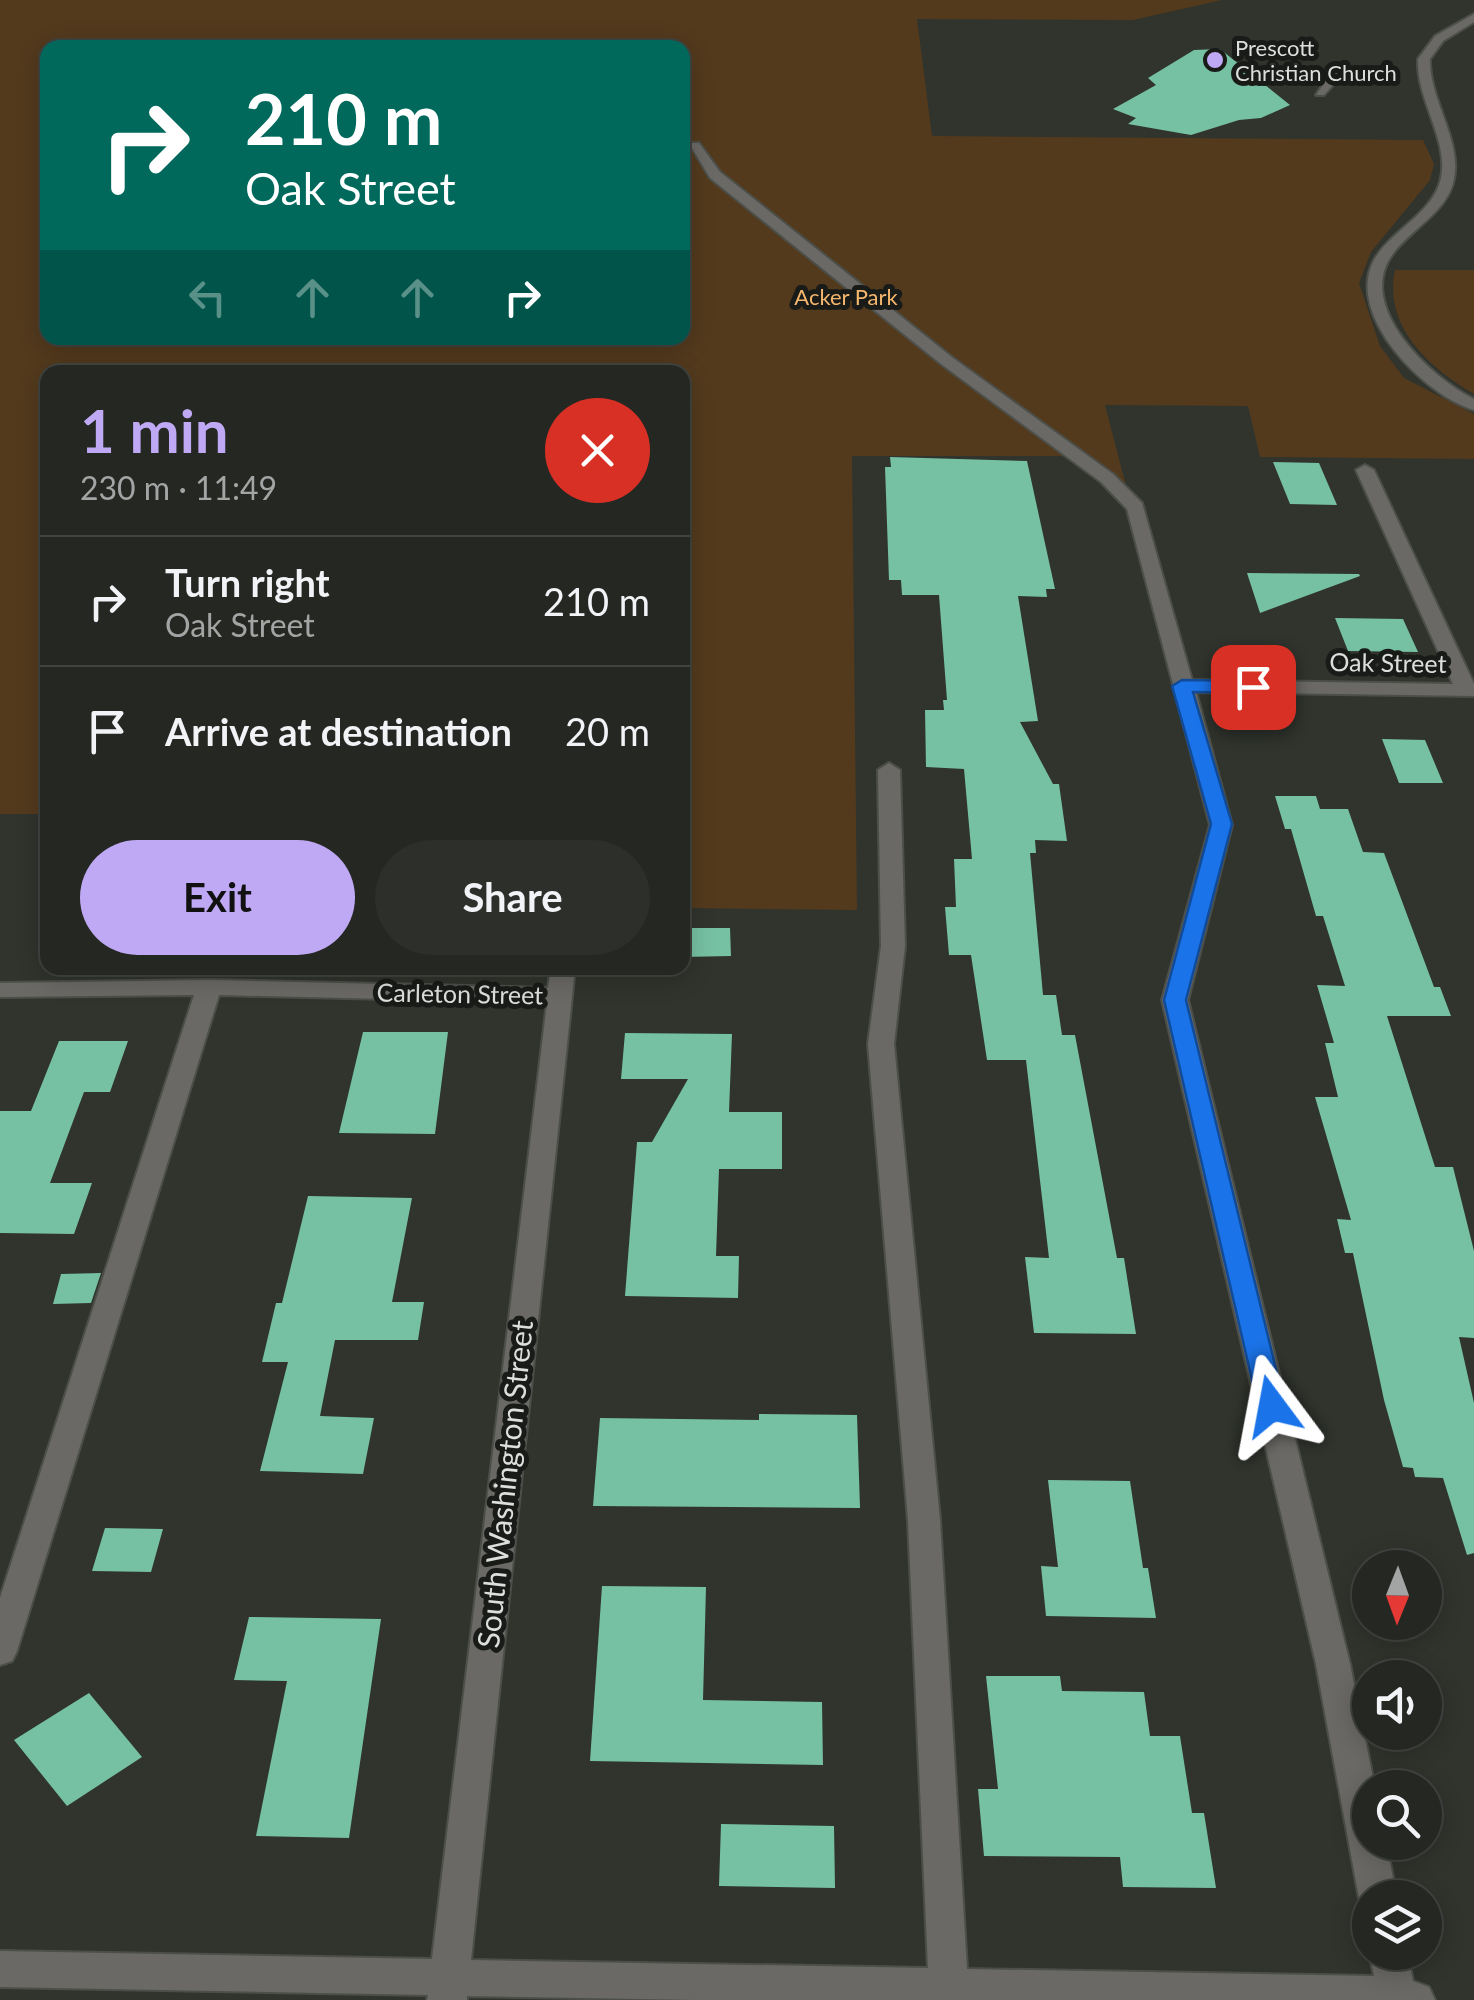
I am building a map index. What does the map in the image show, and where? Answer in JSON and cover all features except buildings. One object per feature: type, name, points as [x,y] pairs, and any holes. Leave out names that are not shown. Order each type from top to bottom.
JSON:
[{"type":"street","points":[[1474,17],[1430,46],[1423,60],[1423,76],[1448,165],[1446,184],[1388,251],[1376,276],[1378,303],[1405,359],[1432,382],[1474,405]]},
{"type":"street","points":[[1320,92],[1335,76]]},
{"type":"street","points":[[694,146],[730,188],[948,361],[1108,478],[1136,506],[1221,824],[1175,1000],[1333,1664],[1375,1880]]},
{"type":"street","points":[[1366,470],[1470,690]]},
{"type":"street","name":"Oak Street","points":[[1182,686],[1470,690]]},
{"type":"street","points":[[889,770],[892,946],[881,1044],[924,1520],[949,1993]]},
{"type":"street","name":"Carleton Street","points":[[0,990],[561,982]]},
{"type":"street","name":"South Washington Street","points":[[449,1990],[561,982]]},
{"type":"street","points":[[0,1651],[209,987]]},
{"type":"street","points":[[0,1969],[449,1990],[1403,1998],[1394,1970]]},
{"type":"green space","name":"Acker Park","points":[[0,0],[1222,0],[1133,20],[917,19],[932,136],[1423,140],[1434,164],[1430,180],[1371,252],[1359,283],[1380,346],[1404,378],[1474,414],[1474,459],[1260,457],[1248,406],[1105,405],[1126,486],[1074,449],[1075,456],[852,456],[857,910],[690,908],[690,365],[40,365],[40,814],[0,814]]},
{"type":"green space","points":[[1395,270],[1474,270],[1474,394],[1441,372],[1403,327],[1393,291]]},
{"type":"place","name":"Prescott Christian Church","points":[[1215,60]]},
{"type":"route","points":[[1253,687],[1182,686],[1221,824],[1175,1000],[1272,1406]]}]
